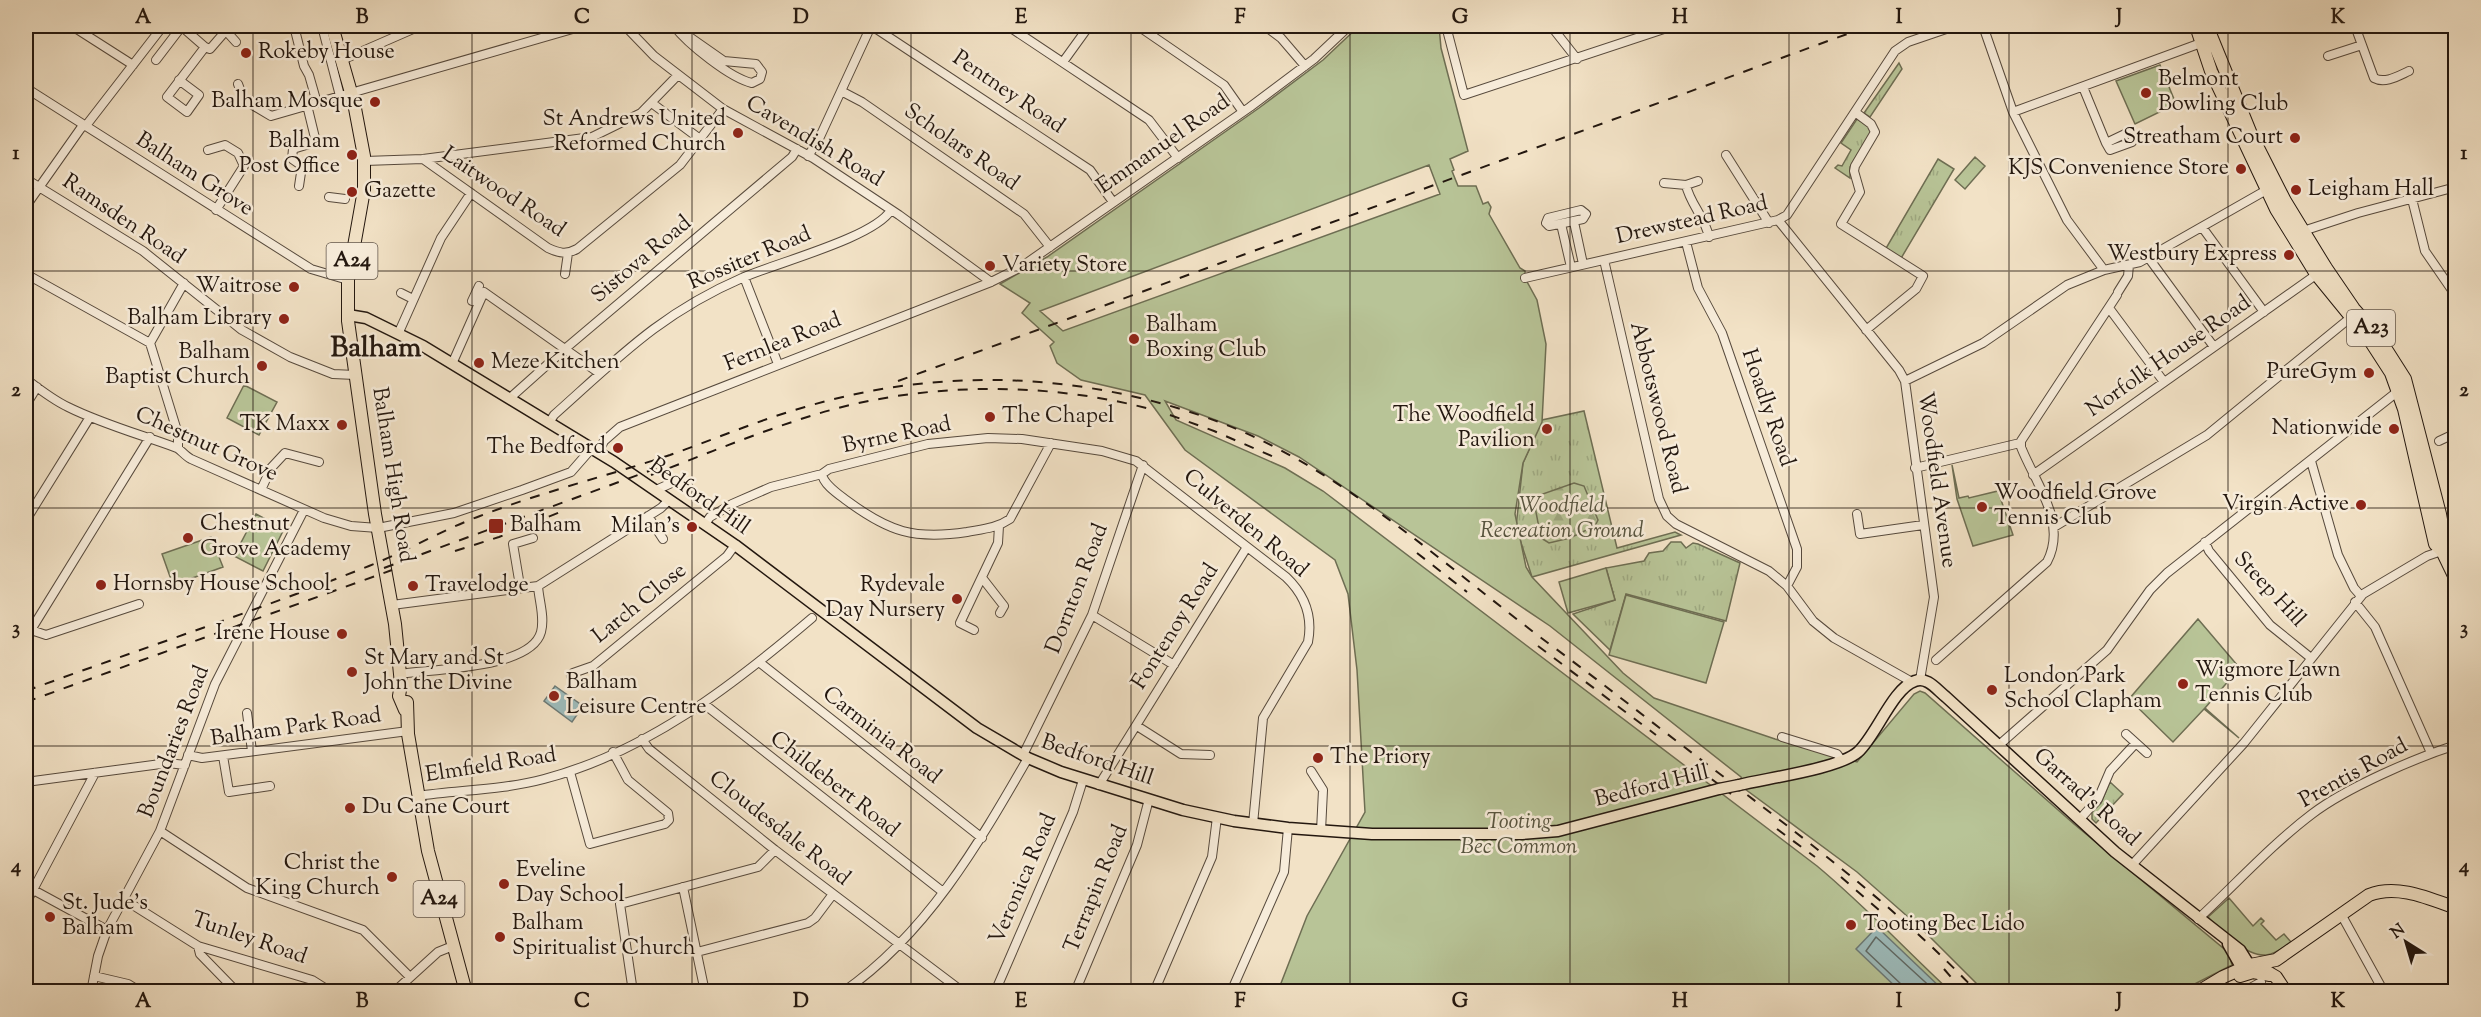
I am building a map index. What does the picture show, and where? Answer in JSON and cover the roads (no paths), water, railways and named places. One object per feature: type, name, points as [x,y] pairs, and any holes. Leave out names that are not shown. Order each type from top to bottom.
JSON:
[{"type":"highway","name":"Balham High Road","points":[[332,26],[342,60],[345,95],[364,161],[353,201],[348,315],[378,528],[392,605],[401,679],[399,696],[405,710],[417,796],[430,862],[465,992]]},
{"type":"highway","name":"A23","points":[[2196,26],[2201,43],[2271,187],[2350,318],[2369,339],[2386,365],[2402,404],[2435,541],[2456,580]]},
{"type":"highway","name":"A23","points":[[2207,26],[2271,187]]},
{"type":"highway","name":"A23","points":[[2321,271],[2377,334],[2405,379],[2440,514],[2445,542],[2442,551]]},
{"type":"highway","points":[[2202,990],[2256,973],[2369,895],[2381,890],[2397,891],[2456,908]]},
{"type":"highway","points":[[2256,973],[2276,960]]},
{"type":"highway","points":[[2256,973],[2286,992]]},
{"type":"main road","name":"Bedford Hill","points":[[348,315],[366,318],[399,332],[595,450],[705,524],[970,723],[1025,756],[1083,780],[1216,817],[1288,828],[1381,834],[1558,831],[1719,789],[1842,761],[1865,744],[1916,681]]},
{"type":"main road","name":"Garrad's Road","points":[[1916,681],[1928,682],[2132,865],[2228,944],[2240,950],[2256,973]]},
{"type":"street","points":[[72,26],[133,65]]},
{"type":"street","points":[[26,206],[84,126],[163,26]]},
{"type":"street","points":[[156,60],[182,26],[210,49],[228,29],[236,42]]},
{"type":"street","points":[[294,26],[304,66],[317,103]]},
{"type":"street","points":[[322,26],[345,95]]},
{"type":"street","points":[[342,60],[420,26]]},
{"type":"street","points":[[238,84],[244,100],[271,116],[583,26]]},
{"type":"street","name":"Cavendish Road","points":[[625,26],[677,76],[723,109],[808,156],[891,210],[991,282]]},
{"type":"street","points":[[674,26],[726,62],[756,64],[761,69],[760,79],[752,83],[742,79],[687,41],[674,26]]},
{"type":"street","points":[[808,156],[818,141],[872,26]]},
{"type":"street","name":"Pentney Road","points":[[872,26],[891,36],[1090,170],[1113,202]]},
{"type":"street","points":[[1008,26],[1149,120],[1161,131],[1178,158]]},
{"type":"street","points":[[1063,62],[1089,26]]},
{"type":"street","points":[[1138,26],[1224,85],[1243,112]]},
{"type":"street","points":[[1265,26],[1281,38],[1305,66]]},
{"type":"street","name":"Emmanuel Road","points":[[991,282],[1021,267],[1243,112],[1305,66],[1349,26]]},
{"type":"street","points":[[1446,26],[1464,95],[1673,26]]},
{"type":"street","points":[[1551,26],[1577,59]]},
{"type":"street","name":"Drewstead Road","points":[[1525,279],[1774,222],[1787,215],[1895,51],[1908,42],[1955,26]]},
{"type":"street","points":[[1983,26],[2013,112],[2067,220],[2104,270]]},
{"type":"street","points":[[2355,26],[2376,80],[2391,79],[2409,71]]},
{"type":"street","points":[[2013,112],[2201,43]]},
{"type":"street","points":[[2328,56],[2362,45]]},
{"type":"street","points":[[178,80],[205,46]]},
{"type":"street","points":[[364,161],[423,159],[592,137],[623,124],[653,104],[677,76]]},
{"type":"street","points":[[2083,87],[2106,143]]},
{"type":"street","name":"Balham Grove","points":[[26,88],[311,269],[348,280]]},
{"type":"street","name":"Scholars Road","points":[[841,91],[862,102],[1024,214],[1050,247]]},
{"type":"street","points":[[653,104],[700,139]]},
{"type":"street","points":[[299,186],[302,166],[292,159],[293,149],[316,142],[307,105]]},
{"type":"street","name":"Laitwood Road","points":[[423,159],[548,248],[568,253],[577,249],[680,165],[723,109]]},
{"type":"street","points":[[1855,112],[1871,124],[1875,132],[1854,171],[1860,192],[1841,224],[1923,276],[1911,294],[1866,330]]},
{"type":"street","points":[[208,150],[225,145],[238,153],[244,166],[216,210]]},
{"type":"street","name":"Sistova Road","points":[[510,398],[774,173],[792,157],[797,149]]},
{"type":"street","name":"Woodfield Avenue","points":[[1726,155],[1774,222],[1899,370],[1905,381],[1934,605],[1916,681]]},
{"type":"street","points":[[436,168],[437,157]]},
{"type":"street","name":"Ramsden Road","points":[[26,179],[117,232],[242,330],[279,351],[333,374],[355,375]]},
{"type":"street","points":[[1664,183],[1686,185],[1698,181]]},
{"type":"street","points":[[1686,185],[1709,237]]},
{"type":"street","points":[[1905,381],[1983,343],[2067,285],[2104,270],[2129,265],[2148,257],[2271,187]]},
{"type":"street","points":[[2297,233],[2456,187]]},
{"type":"street","points":[[399,332],[441,238],[471,193]]},
{"type":"street","points":[[329,197],[353,201]]},
{"type":"street","points":[[2412,199],[2425,251],[2456,296]]},
{"type":"street","name":"Rossiter Road","points":[[549,423],[599,373],[640,337],[677,311],[744,277],[839,241],[884,218],[891,210]]},
{"type":"street","points":[[1584,211],[1583,219],[1574,222],[1549,226],[1545,220],[1584,211]]},
{"type":"street","points":[[1574,222],[1584,264]]},
{"type":"street","points":[[1562,224],[1571,267]]},
{"type":"street","points":[[2202,227],[2264,312]]},
{"type":"street","name":"Hoadly Road","points":[[1686,242],[1698,288],[1722,333],[1797,549],[1797,567],[1787,586]]},
{"type":"street","points":[[565,274],[568,253]]},
{"type":"street","points":[[2148,257],[2214,347]]},
{"type":"street","name":"Abbotswood Road","points":[[1604,260],[1662,507],[1676,524],[1755,562],[1787,586],[1813,621],[1834,638],[1916,681]]},
{"type":"street","points":[[1915,468],[2020,443],[2109,308],[2128,276],[2129,265]]},
{"type":"street","name":"Norfolk House Road","points":[[2033,475],[2321,271]]},
{"type":"street","points":[[26,274],[150,343],[178,434],[178,448]]},
{"type":"street","points":[[744,277],[778,364]]},
{"type":"street","name":"Fernlea Road","points":[[378,528],[454,513],[571,472],[620,427],[991,282]]},
{"type":"street","points":[[150,343],[184,283]]},
{"type":"street","points":[[401,293],[413,299]]},
{"type":"street","points":[[452,364],[477,294],[487,293],[599,373]]},
{"type":"street","points":[[2109,308],[2164,382]]},
{"type":"street","points":[[2054,527],[2207,435],[2350,318]]},
{"type":"street","name":"Chestnut Grove","points":[[26,379],[66,406],[90,417],[150,437],[169,447],[178,448],[191,459],[304,510],[336,523],[378,528]]},
{"type":"street","points":[[26,405],[37,387]]},
{"type":"street","points":[[1999,746],[2107,650],[2150,590],[2173,567],[2207,547],[2397,392]]},
{"type":"street","points":[[26,520],[90,417]]},
{"type":"street","points":[[2439,441],[2456,433]]},
{"type":"street","points":[[26,638],[150,437]]},
{"type":"street","name":"Byrne Road","points":[[705,524],[711,517],[732,504],[781,484],[822,474],[829,469],[928,444],[1002,438],[1110,453],[1143,465]]},
{"type":"street","points":[[822,474],[824,480],[839,494],[865,514],[924,537],[999,526],[1010,519],[1051,443]]},
{"type":"street","points":[[1936,660],[2047,562],[2054,544],[2054,527],[2050,510],[2020,443]]},
{"type":"street","points":[[261,490],[271,468],[285,453],[319,462]]},
{"type":"street","points":[[2311,461],[2337,555],[2385,647],[2431,753]]},
{"type":"street","name":"Culverden Road","points":[[1143,465],[1295,586],[1305,602],[1310,629],[1304,654],[1263,718],[1253,824]]},
{"type":"street","name":"Dornton Road","points":[[843,992],[899,943],[943,892],[982,838],[1025,756],[1092,615],[1143,465]]},
{"type":"street","points":[[656,490],[676,481]]},
{"type":"street","points":[[392,605],[520,586],[538,586],[648,516],[669,500]]},
{"type":"street","name":"Boundaries Road","points":[[91,992],[98,956],[107,930],[160,831],[215,684],[304,510]]},
{"type":"street","points":[[1857,514],[1860,534],[1923,525]]},
{"type":"street","points":[[648,516],[663,539]]},
{"type":"street","points":[[974,630],[960,623],[983,579],[998,543],[999,526]]},
{"type":"street","points":[[520,586],[513,544],[533,538]]},
{"type":"street","name":"Larch Close","points":[[577,684],[571,676],[573,673],[593,666],[727,556],[735,546]]},
{"type":"street","points":[[2132,865],[2244,743],[2358,599],[2423,558],[2456,546]]},
{"type":"street","name":"Fontenoy Road","points":[[1099,785],[1247,547]]},
{"type":"street","name":"Steep Hill","points":[[2207,547],[2270,625],[2311,658]]},
{"type":"street","points":[[983,579],[1004,606],[1000,614]]},
{"type":"street","points":[[401,679],[503,660],[526,650],[534,644],[540,633],[542,619],[538,586]]},
{"type":"street","points":[[26,617],[33,626],[46,635],[139,604]]},
{"type":"street","points":[[1092,615],[1174,665]]},
{"type":"street","name":"Elmfield Road","points":[[417,796],[527,783],[570,772],[642,739],[704,704],[812,618]]},
{"type":"street","name":"Carminia Road","points":[[759,662],[982,838]]},
{"type":"street","name":"Childebert Road","points":[[704,704],[943,892]]},
{"type":"street","points":[[247,713],[252,751]]},
{"type":"street","name":"Fontenoy Road","points":[[1137,726],[1180,754],[1210,754]]},
{"type":"street","name":"Balham Park Road","points":[[188,755],[199,759],[408,731]]},
{"type":"street","points":[[2126,734],[2147,753]]},
{"type":"street","points":[[1782,737],[1837,754],[1842,761]]},
{"type":"street","name":"Cloudesdale Road","points":[[642,739],[649,748],[775,850],[963,992]]},
{"type":"street","points":[[2080,819],[2098,799],[2110,771],[2135,744]]},
{"type":"street","name":"Prentis Road","points":[[2198,919],[2313,813],[2372,781],[2431,753],[2456,745]]},
{"type":"street","points":[[570,772],[590,844],[665,824],[669,820],[668,813],[628,780],[613,752]]},
{"type":"street","points":[[223,756],[229,792],[270,786]]},
{"type":"street","name":"Balham Park Road","points":[[26,782],[168,763],[185,765]]},
{"type":"street","points":[[1311,771],[1323,790],[1321,831]]},
{"type":"street","points":[[26,903],[29,887],[95,773]]},
{"type":"street","name":"Veronica Road","points":[[995,992],[1073,812],[1083,780]]},
{"type":"street","name":"Terrapin Road","points":[[1076,992],[1137,845],[1149,800]]},
{"type":"street","points":[[1154,992],[1212,857],[1216,817]]},
{"type":"street","points":[[1231,992],[1284,872],[1288,828]]},
{"type":"street","points":[[160,831],[247,888],[363,930],[410,977]]},
{"type":"street","points":[[633,992],[619,907],[623,903],[758,867],[775,850]]},
{"type":"street","points":[[29,887],[107,930]]},
{"type":"street","points":[[683,887],[705,992]]},
{"type":"street","points":[[697,952],[808,923],[815,918],[833,894]]},
{"type":"street","name":"Tunley Road","points":[[125,900],[198,946],[312,980],[331,992]]},
{"type":"street","points":[[2341,914],[2384,992]]},
{"type":"street","points":[[198,946],[200,954],[237,992]]},
{"type":"street","points":[[394,992],[438,952],[453,946]]},
{"type":"street","points":[[2243,992],[2256,973]]},
{"type":"street","points":[[94,976],[128,984],[141,992]]},
{"type":"water","points":[[555,686],[583,706],[572,722],[544,701]]},
{"type":"water","points":[[1877,927],[1943,990],[1900,991],[1856,949]]},
{"type":"railway","points":[[898,381],[1869,26]]},
{"type":"railway","points":[[26,691],[326,583],[503,507],[670,455],[805,407],[855,394],[906,385],[957,381],[1008,380],[1109,391],[1208,418],[1255,437],[1300,461],[1386,517],[1823,854],[1887,906],[1977,992]]},
{"type":"railway","points":[[651,475],[817,414],[857,403],[898,396],[983,389],[1026,390],[1068,393],[1150,409]]},
{"type":"railway","points":[[1170,415],[1281,460]]},
{"type":"railway","points":[[384,568],[657,468]]},
{"type":"railway","points":[[455,551],[499,537],[565,510]]},
{"type":"railway","points":[[1417,553],[1467,592]]},
{"type":"railway","points":[[26,702],[392,570]]},
{"type":"railway","points":[[1538,646],[1656,735]]},
{"type":"railway","points":[[1696,767],[1731,794]]},
{"type":"railway","points":[[1777,829],[1815,857]]},
{"type":"railway","points":[[1841,877],[1880,911]]},
{"type":"railway","points":[[1944,969],[1964,992]]},
{"type":"place","name":"Rokeby House","points":[[246,53]]},
{"type":"place","name":"Belmont Bowling Club","points":[[2146,93]]},
{"type":"place","name":"Balham Mosque","points":[[375,102]]},
{"type":"place","name":"St Andrews United Reformed Church","points":[[738,133]]},
{"type":"place","name":"Streatham Court","points":[[2295,138]]},
{"type":"place","name":"Balham Post Office","points":[[352,155]]},
{"type":"place","name":"KJS Convenience Store","points":[[2241,169]]},
{"type":"place","name":"Leigham Hall","points":[[2296,190]]},
{"type":"place","name":"Gazette","points":[[352,192]]},
{"type":"place","name":"Westbury Express","points":[[2289,255]]},
{"type":"place","name":"Variety Store","points":[[990,266]]},
{"type":"place","name":"Waitrose","points":[[294,287]]},
{"type":"place","name":"Balham Library","points":[[284,319]]},
{"type":"place","name":"Balham Boxing Club","points":[[1134,339]]},
{"type":"place","name":"Meze Kitchen","points":[[479,363]]},
{"type":"place","name":"Balham Baptist Church","points":[[262,366]]},
{"type":"place","name":"PureGym","points":[[2369,373]]},
{"type":"place","name":"The Chapel","points":[[990,417]]},
{"type":"place","name":"TK Maxx","points":[[342,425]]},
{"type":"place","name":"The Woodfield Pavilion","points":[[1547,429]]},
{"type":"place","name":"Nationwide","points":[[2394,429]]},
{"type":"place","name":"The Bedford","points":[[618,448]]},
{"type":"place","name":"Virgin Active","points":[[2361,505]]},
{"type":"place","name":"Woodfield Grove Tennis Club","points":[[1982,507]]},
{"type":"place","name":"Balham","points":[[496,526]]},
{"type":"place","name":"Milan's","points":[[692,527]]},
{"type":"place","name":"Chestnut Grove Academy","points":[[188,538]]},
{"type":"place","name":"Hornsby House School","points":[[101,585]]},
{"type":"place","name":"Travelodge","points":[[413,586]]},
{"type":"place","name":"Rydevale Day Nursery","points":[[957,599]]},
{"type":"place","name":"Irene House","points":[[342,634]]},
{"type":"place","name":"St Mary and St John the Divine","points":[[352,672]]},
{"type":"place","name":"Wigmore Lawn Tennis Club","points":[[2183,684]]},
{"type":"place","name":"London Park School Clapham","points":[[1992,690]]},
{"type":"place","name":"Balham Leisure Centre","points":[[554,696]]},
{"type":"place","name":"The Priory","points":[[1318,758]]},
{"type":"place","name":"Du Cane Court","points":[[350,808]]},
{"type":"place","name":"Christ the King Church","points":[[392,877]]},
{"type":"place","name":"Eveline Day School","points":[[504,884]]},
{"type":"place","name":"St. Jude's Balham","points":[[50,917]]},
{"type":"place","name":"Tooting Bec Lido","points":[[1851,925]]},
{"type":"place","name":"Balham Spiritualist Church","points":[[500,937]]},
{"type":"district","name":"Balham","points":[[376,349]]},
{"type":"park label","name":"Woodfield Recreation Ground","points":[[1562,520]]},
{"type":"park label","name":"Tooting Bec Common","points":[[1519,836]]}]
